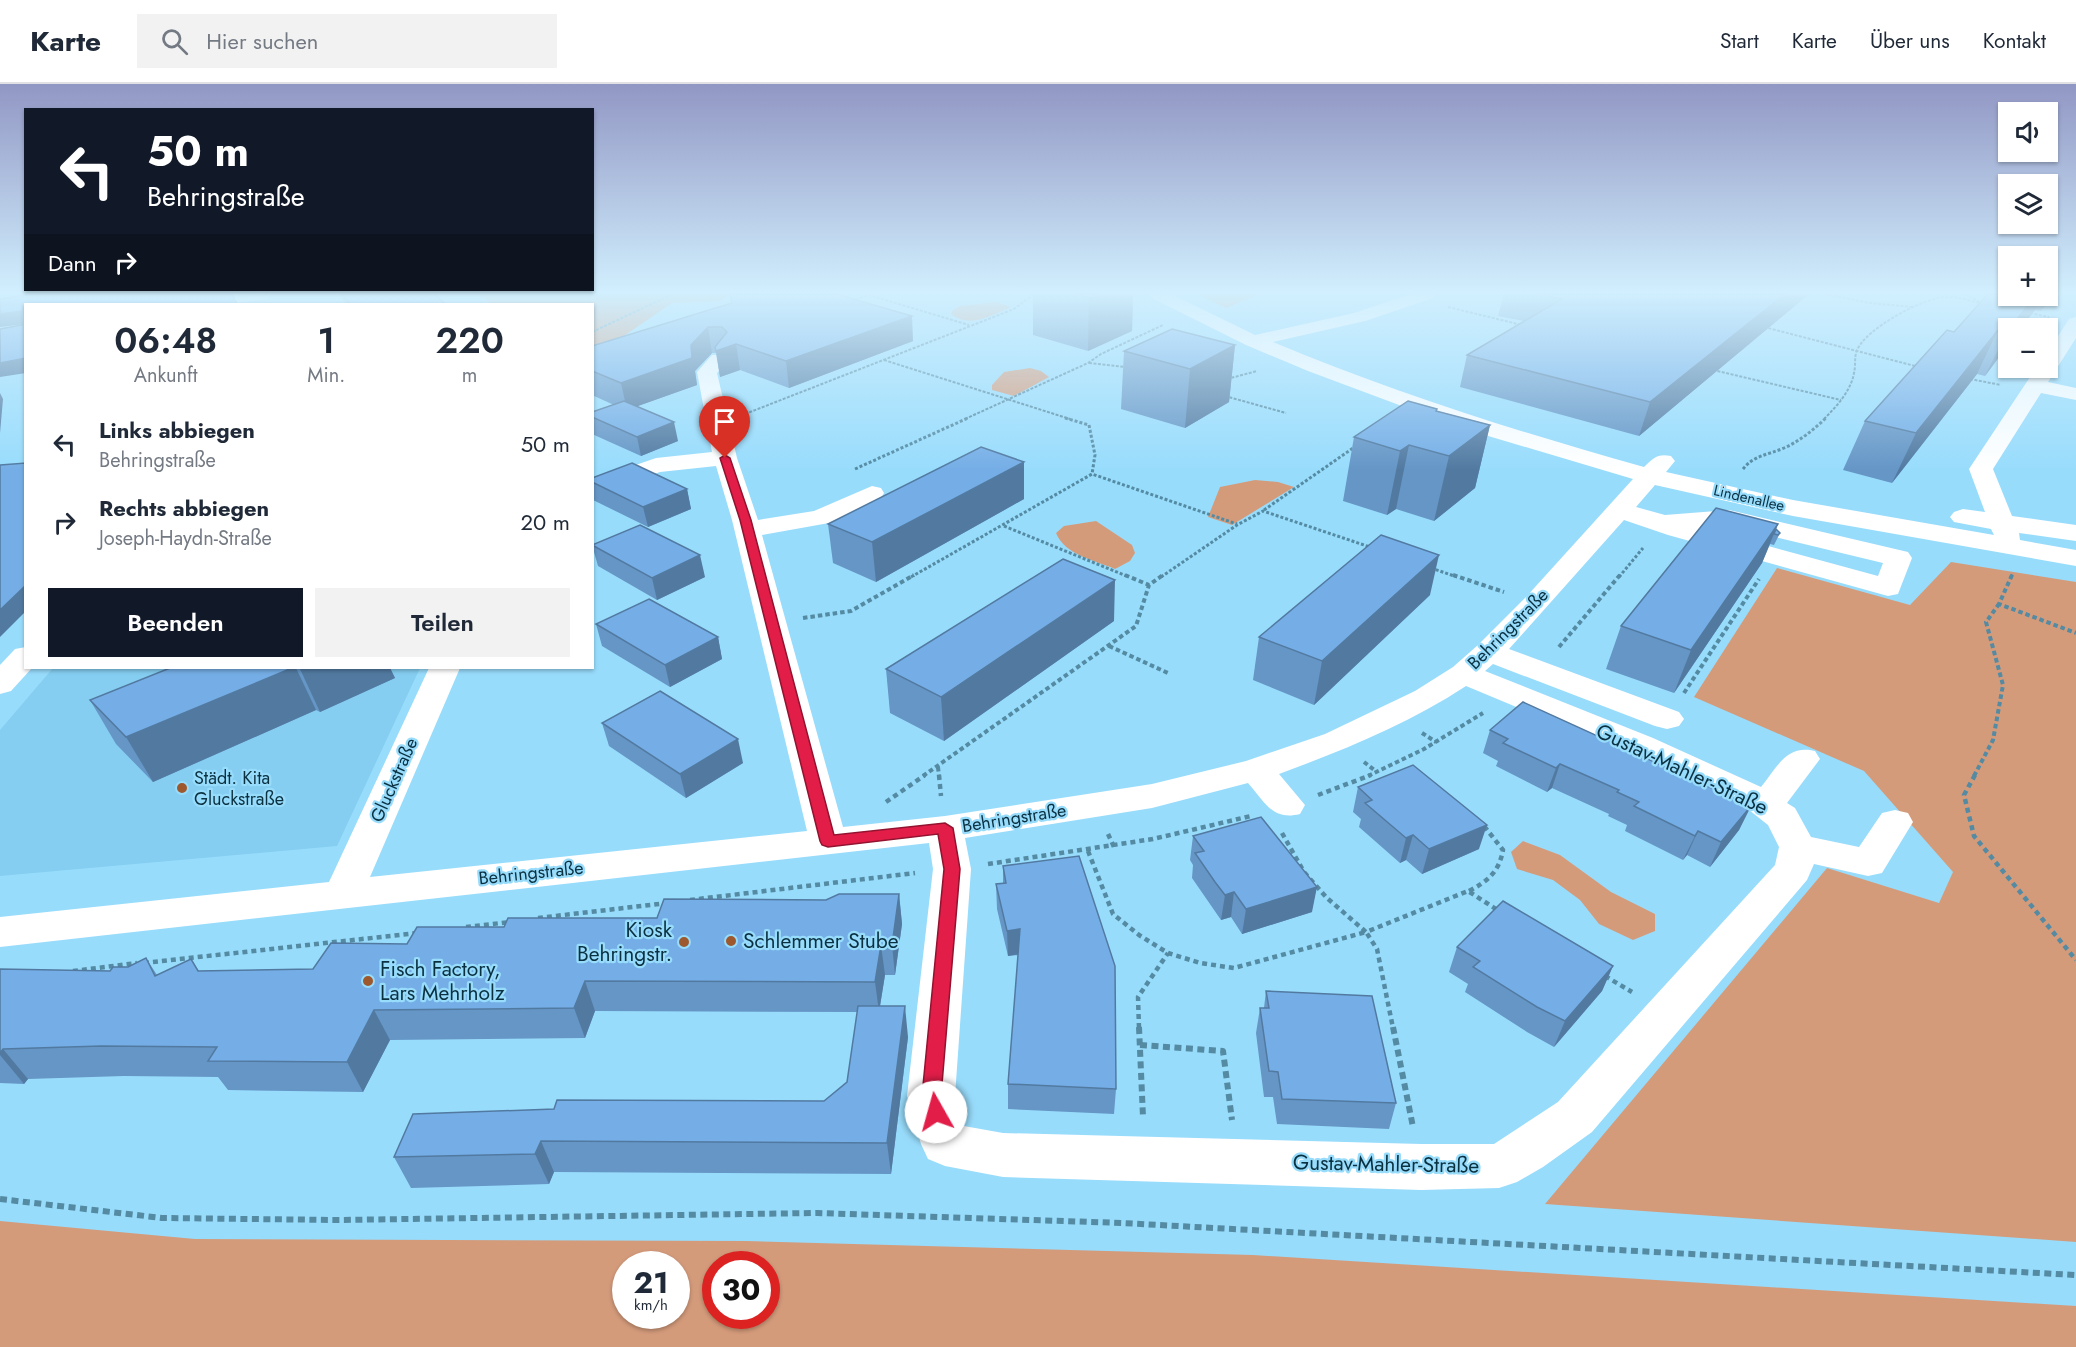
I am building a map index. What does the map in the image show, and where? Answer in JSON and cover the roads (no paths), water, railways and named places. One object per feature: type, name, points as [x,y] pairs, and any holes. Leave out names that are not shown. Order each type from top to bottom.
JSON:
[{"type":"street","name":"Lindenallee","points":[[1281,353],[1315,367],[1430,406],[1466,422],[1656,469],[1793,508],[2013,560],[2076,558]]},
{"type":"street","points":[[720,359],[707,372],[725,458],[748,529],[770,623],[828,841]]},
{"type":"street","points":[[2013,560],[2002,523],[1981,469],[2039,378]]},
{"type":"street","points":[[2042,378],[2076,394]]},
{"type":"street","points":[[594,488],[656,465],[725,458]]},
{"type":"street","name":"Lindenallee","points":[[1656,469],[1744,472],[1853,499],[2076,533]]},
{"type":"street","name":"Behringstraße","points":[[0,932],[945,828],[1152,796],[1256,770],[1346,737],[1426,698],[1476,663],[1536,603],[1656,469]]},
{"type":"street","points":[[748,529],[820,518],[872,493]]},
{"type":"street","points":[[1619,510],[1677,529],[1888,588],[1898,558],[1729,518],[1664,523]]},
{"type":"street","points":[[0,684],[24,658]]},
{"type":"street","points":[[1476,663],[1667,719]]},
{"type":"street","name":"Gustav-Mahler-Straße","points":[[945,828],[952,869],[932,1096],[945,1144],[1004,1155],[1421,1167],[1499,1166],[1526,1151],[1575,1117],[1793,870],[1798,847],[1782,817],[1762,802],[1641,746],[1476,663]]},
{"type":"street","name":"Gluckstraße","points":[[344,893],[444,669]]},
{"type":"street","points":[[1762,802],[1773,796],[1803,759]]},
{"type":"street","points":[[1256,770],[1284,817]]},
{"type":"street","points":[[1798,847],[1868,863],[1895,822]]},
{"type":"place","name":"Städt. Kita Gluckstraße","points":[[182,788]]},
{"type":"place","name":"Schlemmer Stube","points":[[731,941]]},
{"type":"place","name":"Kiosk Behringstr.","points":[[684,942]]},
{"type":"place","name":"Fisch Factory, Lars Mehrholz","points":[[368,981]]}]
